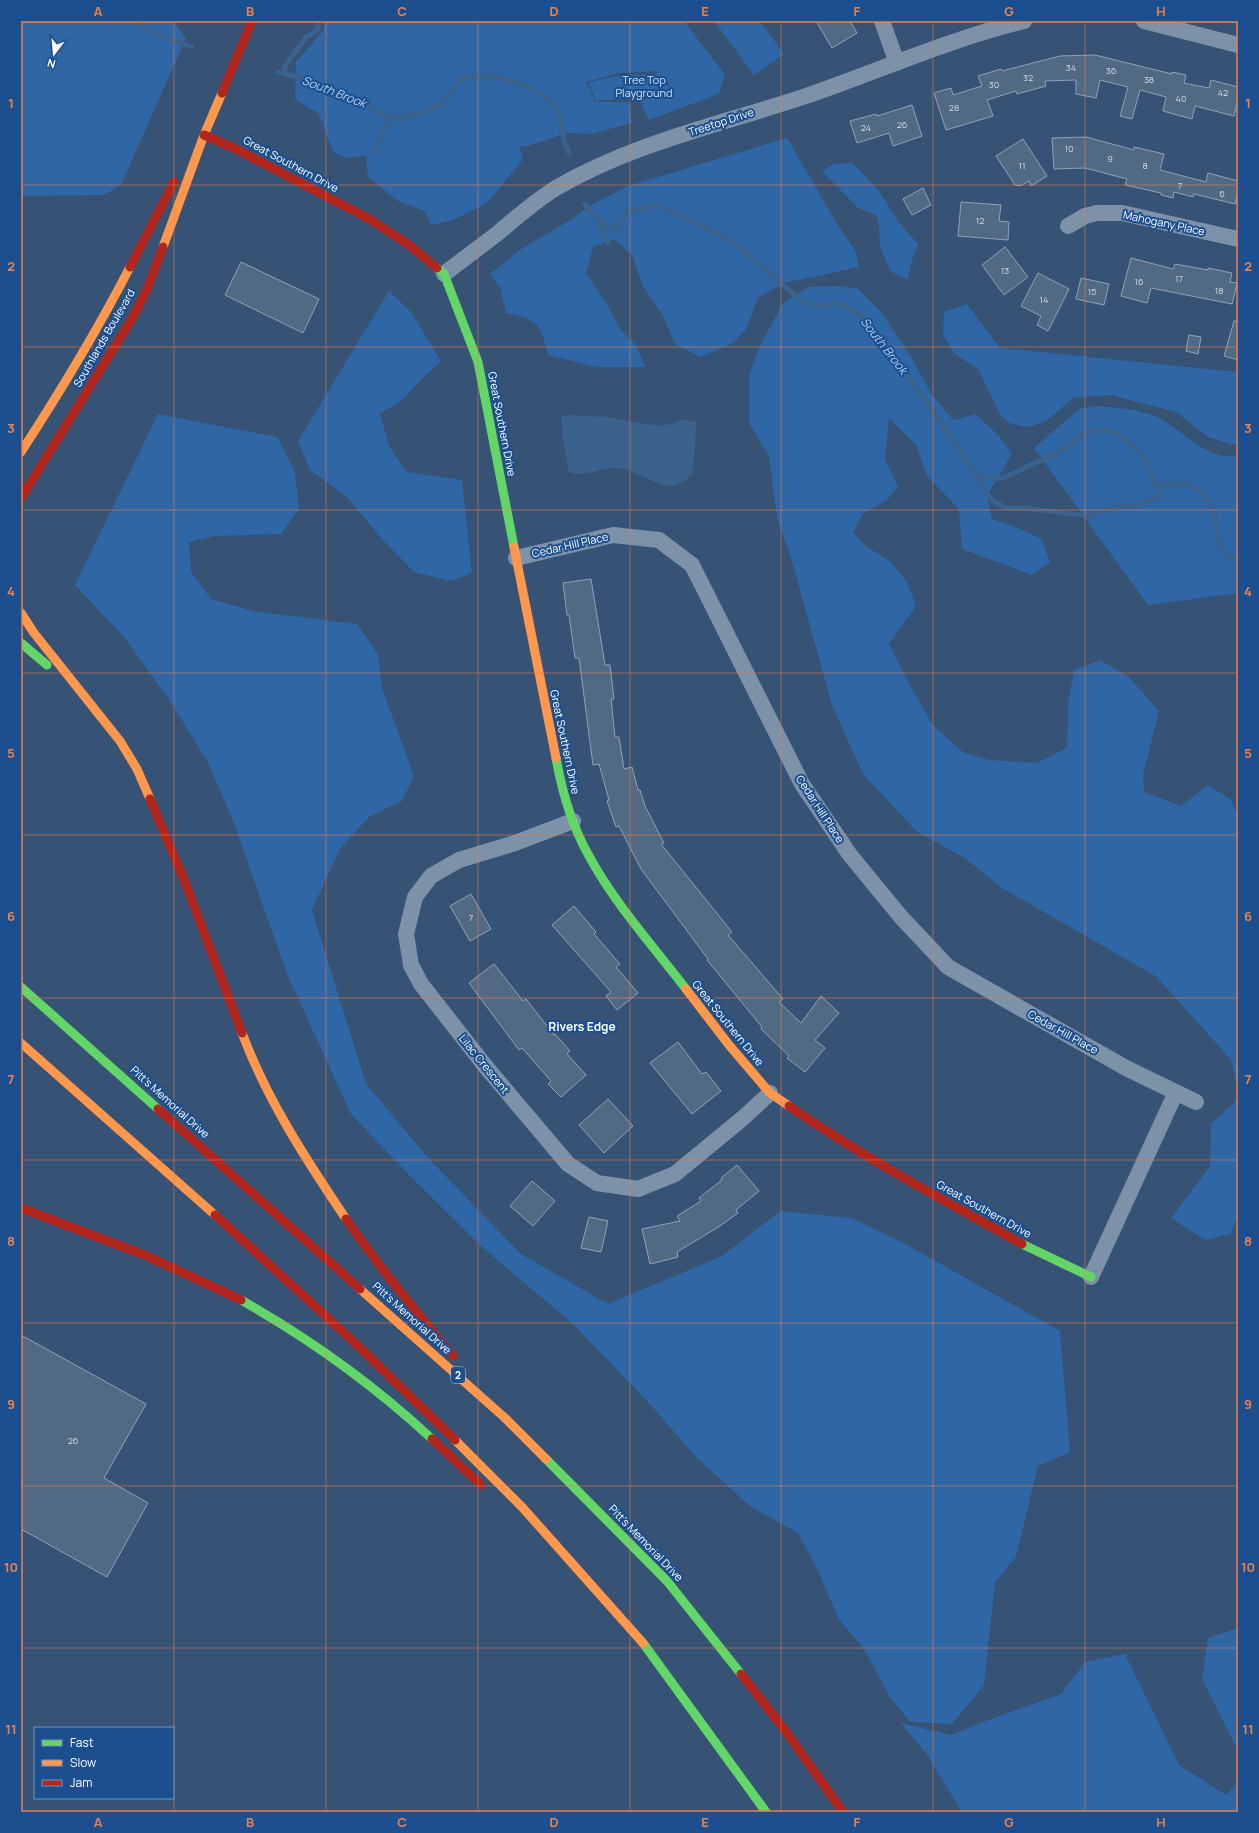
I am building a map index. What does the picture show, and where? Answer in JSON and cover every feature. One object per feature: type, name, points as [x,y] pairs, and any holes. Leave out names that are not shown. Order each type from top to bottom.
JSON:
[{"type":"main road","name":"Southlands Boulevard","points":[[21,498],[133,316],[158,261],[204,135],[252,21]]},
{"type":"main road","name":"Southlands Boulevard","points":[[21,452],[62,389],[110,306],[179,173],[204,135]]},
{"type":"main road","name":"Great Southern Drive","points":[[204,135],[234,148],[371,220],[409,246],[444,274],[456,309],[469,336],[478,362],[561,786],[573,821],[589,856],[620,904],[729,1045],[770,1093],[831,1135],[895,1174],[1037,1252],[1091,1277]]},
{"type":"main road","points":[[21,613],[34,633],[120,741],[137,769],[185,882],[248,1049],[290,1130],[323,1185],[365,1248],[408,1303],[505,1418]]},
{"type":"main road","points":[[21,643],[92,704]]},
{"type":"main road","name":"Pitt's Memorial Drive","points":[[21,986],[505,1418],[667,1581],[787,1732],[843,1812]]},
{"type":"main road","points":[[21,1043],[185,1187],[360,1348],[522,1507],[650,1651],[766,1812]]},
{"type":"main road","points":[[21,1208],[157,1259],[268,1315],[333,1358],[397,1408],[490,1493]]},
{"type":"main road","points":[[530,1531],[606,1601]]},
{"type":"street","points":[[882,21],[897,63]]},
{"type":"street","name":"Treetop Drive","points":[[444,274],[525,209],[556,188],[592,169],[638,150],[716,123],[805,96],[897,63],[1024,21]]},
{"type":"street","points":[[1144,21],[1238,45]]},
{"type":"street","name":"Mahogany Place","points":[[1068,226],[1085,216],[1097,213],[1122,213],[1238,240]]},
{"type":"street","name":"Cedar Hill Place","points":[[516,558],[613,535],[659,540],[692,565],[802,784],[850,855],[901,917],[948,967],[1126,1068],[1196,1102]]},
{"type":"street","name":"Lilac Crescent","points":[[573,821],[515,843],[459,860],[431,876],[415,897],[406,934],[410,965],[421,984],[486,1067],[568,1164],[597,1183],[638,1189],[675,1174],[743,1118],[770,1093]]},
{"type":"street","points":[[1091,1277],[1176,1092]]},
{"type":"green space","points":[[21,21],[173,21],[186,38],[122,183],[105,195],[21,196]]},
{"type":"green space","points":[[325,21],[684,21],[725,75],[719,94],[649,120],[640,101],[674,91],[658,71],[618,73],[586,82],[595,102],[629,102],[632,123],[591,134],[567,133],[528,146],[521,146],[520,150],[523,156],[521,162],[487,203],[453,220],[431,225],[425,211],[398,201],[368,177],[366,155],[347,158],[333,152],[319,114],[295,99],[296,62],[323,31]]},
{"type":"green space","points":[[714,21],[760,21],[784,54],[754,75]]},
{"type":"green space","name":"Tree Top Playground","points":[[659,73],[672,91],[646,97],[596,101],[588,83],[610,77]]},
{"type":"green space","points":[[787,138],[837,224],[855,250],[859,267],[784,283],[758,298],[746,329],[733,343],[700,357],[675,344],[662,314],[643,286],[632,255],[614,239],[593,247],[586,273],[605,301],[621,330],[636,345],[645,367],[596,367],[548,355],[543,336],[532,321],[517,315],[506,313],[500,287],[490,274],[524,247],[569,221],[593,204],[628,186]]},
{"type":"green space","points":[[853,163],[879,191],[898,221],[918,244],[911,263],[908,280],[890,271],[880,247],[879,225],[876,215],[858,208],[822,171],[833,164]]},
{"type":"green space","points":[[836,286],[857,288],[881,312],[911,357],[932,395],[953,420],[976,414],[999,436],[1012,454],[987,495],[992,519],[1042,539],[1050,563],[1032,575],[962,549],[959,509],[927,476],[916,445],[889,418],[885,459],[898,487],[887,500],[863,514],[853,532],[866,546],[891,562],[907,582],[916,606],[889,644],[912,689],[933,725],[964,753],[990,760],[1036,763],[1067,748],[1068,704],[1074,670],[1100,660],[1129,677],[1159,711],[1143,775],[1144,792],[1181,806],[1208,785],[1230,799],[1238,816],[1238,1090],[1231,1060],[1157,977],[1002,888],[966,859],[916,831],[863,774],[832,705],[791,558],[777,518],[769,456],[749,423],[749,375],[760,346],[783,303],[808,287]]},
{"type":"green space","points":[[389,291],[411,312],[441,361],[399,403],[380,413],[389,446],[406,472],[462,480],[472,573],[451,581],[414,572],[383,540],[347,497],[310,470],[298,441]]},
{"type":"green space","points":[[967,304],[1000,348],[1238,372],[1238,444],[1230,444],[1208,437],[1176,412],[1110,395],[1073,398],[1045,422],[1027,427],[1009,423],[1000,414],[978,369],[955,354],[943,335],[944,312]]},
{"type":"green space","points":[[1099,406],[1128,409],[1150,414],[1167,423],[1204,449],[1226,456],[1238,456],[1238,593],[1148,605],[1034,448],[1080,408]]},
{"type":"green space","points":[[158,414],[277,437],[295,472],[299,509],[281,534],[215,536],[189,542],[191,572],[211,599],[253,611],[357,624],[378,654],[382,688],[414,776],[402,801],[369,817],[340,849],[312,910],[366,1084],[429,1159],[521,1254],[608,1304],[722,1256],[780,1211],[852,1218],[907,1245],[1060,1331],[1070,1452],[1038,1466],[1016,1557],[995,1582],[984,1685],[952,1724],[910,1722],[890,1697],[864,1649],[838,1618],[818,1571],[798,1533],[751,1507],[697,1458],[648,1402],[574,1325],[481,1246],[410,1176],[351,1114],[287,974],[232,818],[207,761],[172,704],[125,638],[75,585]]},
{"type":"green space","points":[[1238,1099],[1238,1211],[1231,1234],[1205,1240],[1171,1218],[1210,1166],[1211,1124]]},
{"type":"green space","points":[[1238,1628],[1238,1751],[1202,1679],[1208,1638]]},
{"type":"green space","points":[[1125,1654],[1179,1765],[1226,1795],[1238,1782],[1238,1812],[962,1812],[926,1753],[901,1723],[951,1735],[1061,1694],[1085,1662]]},
{"type":"shaded area","points":[[561,416],[607,417],[655,425],[665,425],[683,419],[696,422],[692,475],[679,484],[670,486],[663,485],[636,473],[614,468],[580,474],[569,472],[563,440]]},
{"type":"building","points":[[816,21],[850,21],[857,33],[832,48]]},
{"type":"building","points":[[1095,55],[1172,74],[1172,72],[1186,75],[1184,83],[1209,88],[1211,80],[1238,87],[1238,99],[1234,116],[1195,106],[1192,119],[1163,111],[1166,97],[1140,90],[1132,119],[1120,116],[1128,87],[1100,80],[1096,98],[1076,94],[1076,80],[1045,81],[1046,86],[1017,94],[1016,91],[987,100],[993,116],[946,130],[934,93],[951,88],[953,95],[982,86],[978,76],[1001,69],[1002,71],[1060,56]]},
{"type":"building","points":[[912,105],[922,136],[893,146],[889,133],[857,143],[850,121],[876,114],[877,116]]},
{"type":"building","points":[[1086,137],[1134,150],[1134,147],[1164,154],[1160,170],[1206,182],[1208,173],[1238,181],[1238,191],[1235,204],[1194,194],[1193,197],[1174,192],[1173,198],[1161,195],[1161,193],[1125,185],[1127,179],[1085,168],[1054,169],[1052,138]]},
{"type":"building","points":[[1023,139],[1047,176],[1031,186],[1029,181],[1020,186],[1015,185],[996,156]]},
{"type":"building","points":[[923,188],[931,205],[912,215],[903,199]]},
{"type":"building","points":[[961,202],[1001,205],[999,221],[1009,222],[1008,240],[958,236]]},
{"type":"building","points":[[1005,247],[1028,277],[1004,295],[982,265]]},
{"type":"building","points":[[1131,258],[1173,269],[1175,264],[1232,273],[1230,282],[1237,283],[1232,304],[1151,288],[1147,303],[1121,296]]},
{"type":"building","points":[[241,262],[319,299],[303,333],[225,295]]},
{"type":"building","points":[[1038,273],[1069,289],[1048,331],[1037,325],[1041,316],[1021,306]]},
{"type":"building","points":[[1081,278],[1109,284],[1104,305],[1076,299]]},
{"type":"building","points":[[1234,321],[1238,321],[1238,360],[1224,356]]},
{"type":"building","points":[[1189,335],[1201,337],[1198,354],[1186,351]]},
{"type":"building","points":[[591,579],[605,665],[610,665],[614,699],[611,699],[615,737],[619,737],[624,769],[632,767],[638,790],[640,790],[645,806],[664,843],[661,844],[732,932],[728,935],[783,999],[779,1002],[801,1023],[821,996],[839,1013],[815,1040],[825,1048],[805,1072],[787,1058],[789,1056],[761,1029],[762,1027],[707,960],[708,959],[641,869],[619,826],[616,827],[607,801],[609,800],[599,764],[593,765],[579,658],[575,658],[563,583]]},
{"type":"building","points":[[471,894],[491,929],[470,941],[450,906]]},
{"type":"building","points":[[574,906],[596,932],[594,934],[620,964],[616,967],[638,993],[617,1010],[606,996],[611,992],[552,925]]},
{"type":"building","points":[[494,964],[523,1001],[526,999],[554,1035],[555,1034],[570,1051],[567,1054],[586,1075],[561,1097],[548,1084],[551,1081],[522,1048],[519,1050],[469,983]]},
{"type":"building","points":[[678,1042],[702,1074],[706,1072],[721,1091],[692,1114],[650,1063]]},
{"type":"building","points":[[608,1099],[633,1126],[604,1153],[579,1125]]},
{"type":"building","points":[[737,1165],[759,1191],[736,1210],[738,1213],[720,1226],[677,1252],[678,1257],[650,1264],[642,1229],[680,1221],[677,1216],[701,1201],[699,1198],[722,1180],[721,1178]]},
{"type":"building","points":[[532,1181],[555,1201],[533,1226],[510,1206]]},
{"type":"building","points":[[589,1217],[608,1221],[601,1252],[581,1248]]},
{"type":"building","points":[[21,1335],[146,1404],[104,1478],[148,1503],[107,1577],[21,1529]]},
{"type":"waterway","name":"South Brook","points":[[135,21],[148,31],[192,47]]},
{"type":"waterway","points":[[285,73],[285,66],[306,37],[318,30],[318,21]]},
{"type":"waterway","name":"South Brook","points":[[278,72],[301,78],[346,98],[358,99],[379,113],[392,118],[425,112],[442,104],[461,79],[479,76],[499,77],[528,87],[551,102],[559,114],[564,140],[569,153]]},
{"type":"waterway","points":[[374,154],[386,125],[392,118]]},
{"type":"waterway","name":"South Brook","points":[[585,204],[599,220],[612,229],[618,231],[620,221],[628,212],[656,205],[707,228],[737,245],[802,302],[818,306],[839,303],[864,318],[883,348],[906,373],[943,425],[992,500],[1006,508],[1024,508],[1089,516],[1117,507],[1138,505],[1158,498],[1162,485]]},
{"type":"waterway","points":[[598,221],[608,243]]},
{"type":"waterway","points":[[976,472],[983,477],[997,479],[1012,474],[1058,453],[1078,438],[1091,431],[1099,430],[1113,433],[1127,441],[1143,457],[1149,467],[1156,485],[1184,483],[1201,491],[1207,498],[1211,507],[1220,545],[1229,557],[1238,559]]},
{"type":"traffic: fast","points":[[437,268],[444,274],[478,362],[514,547]]},
{"type":"traffic: fast","points":[[21,643],[47,665]]},
{"type":"traffic: fast","points":[[556,758],[568,808],[583,845],[599,874],[622,908],[686,989]]},
{"type":"traffic: fast","points":[[21,987],[158,1109]]},
{"type":"traffic: fast","points":[[1022,1244],[1091,1277]]},
{"type":"traffic: fast","points":[[241,1300],[267,1315],[341,1364],[387,1400],[432,1439]]},
{"type":"traffic: fast","points":[[546,1459],[667,1581],[741,1674]]},
{"type":"traffic: fast","points":[[643,1643],[766,1812]]},
{"type":"traffic: slow","points":[[163,247],[204,135],[222,93]]},
{"type":"traffic: slow","points":[[21,452],[78,361],[130,267]]},
{"type":"traffic: slow","points":[[514,547],[556,758]]},
{"type":"traffic: slow","points":[[21,613],[34,633],[120,741],[137,769],[150,799]]},
{"type":"traffic: slow","points":[[686,989],[729,1045],[770,1093],[789,1106]]},
{"type":"traffic: slow","points":[[242,1033],[263,1082],[276,1106],[317,1175],[346,1219]]},
{"type":"traffic: slow","points":[[21,1043],[215,1215]]},
{"type":"traffic: slow","points":[[360,1289],[505,1418],[546,1459]]},
{"type":"traffic: slow","points":[[455,1440],[522,1507],[643,1643]]},
{"type":"traffic: jam","points":[[222,93],[252,21]]},
{"type":"traffic: jam","points":[[204,135],[234,148],[371,220],[409,245],[437,268]]},
{"type":"traffic: jam","points":[[130,267],[174,182]]},
{"type":"traffic: jam","points":[[21,498],[133,317],[147,289],[163,247]]},
{"type":"traffic: jam","points":[[150,799],[185,882],[242,1033]]},
{"type":"traffic: jam","points":[[789,1106],[875,1161],[1022,1244]]},
{"type":"traffic: jam","points":[[158,1109],[360,1289]]},
{"type":"traffic: jam","points":[[21,1208],[147,1256],[241,1300]]},
{"type":"traffic: jam","points":[[215,1215],[354,1342],[455,1440]]},
{"type":"traffic: jam","points":[[346,1219],[398,1289],[453,1356]]},
{"type":"traffic: jam","points":[[432,1439],[481,1485]]},
{"type":"traffic: jam","points":[[741,1674],[787,1733],[843,1812]]},
{"type":"district","name":"Rivers Edge","points":[[582,1027]]}]
